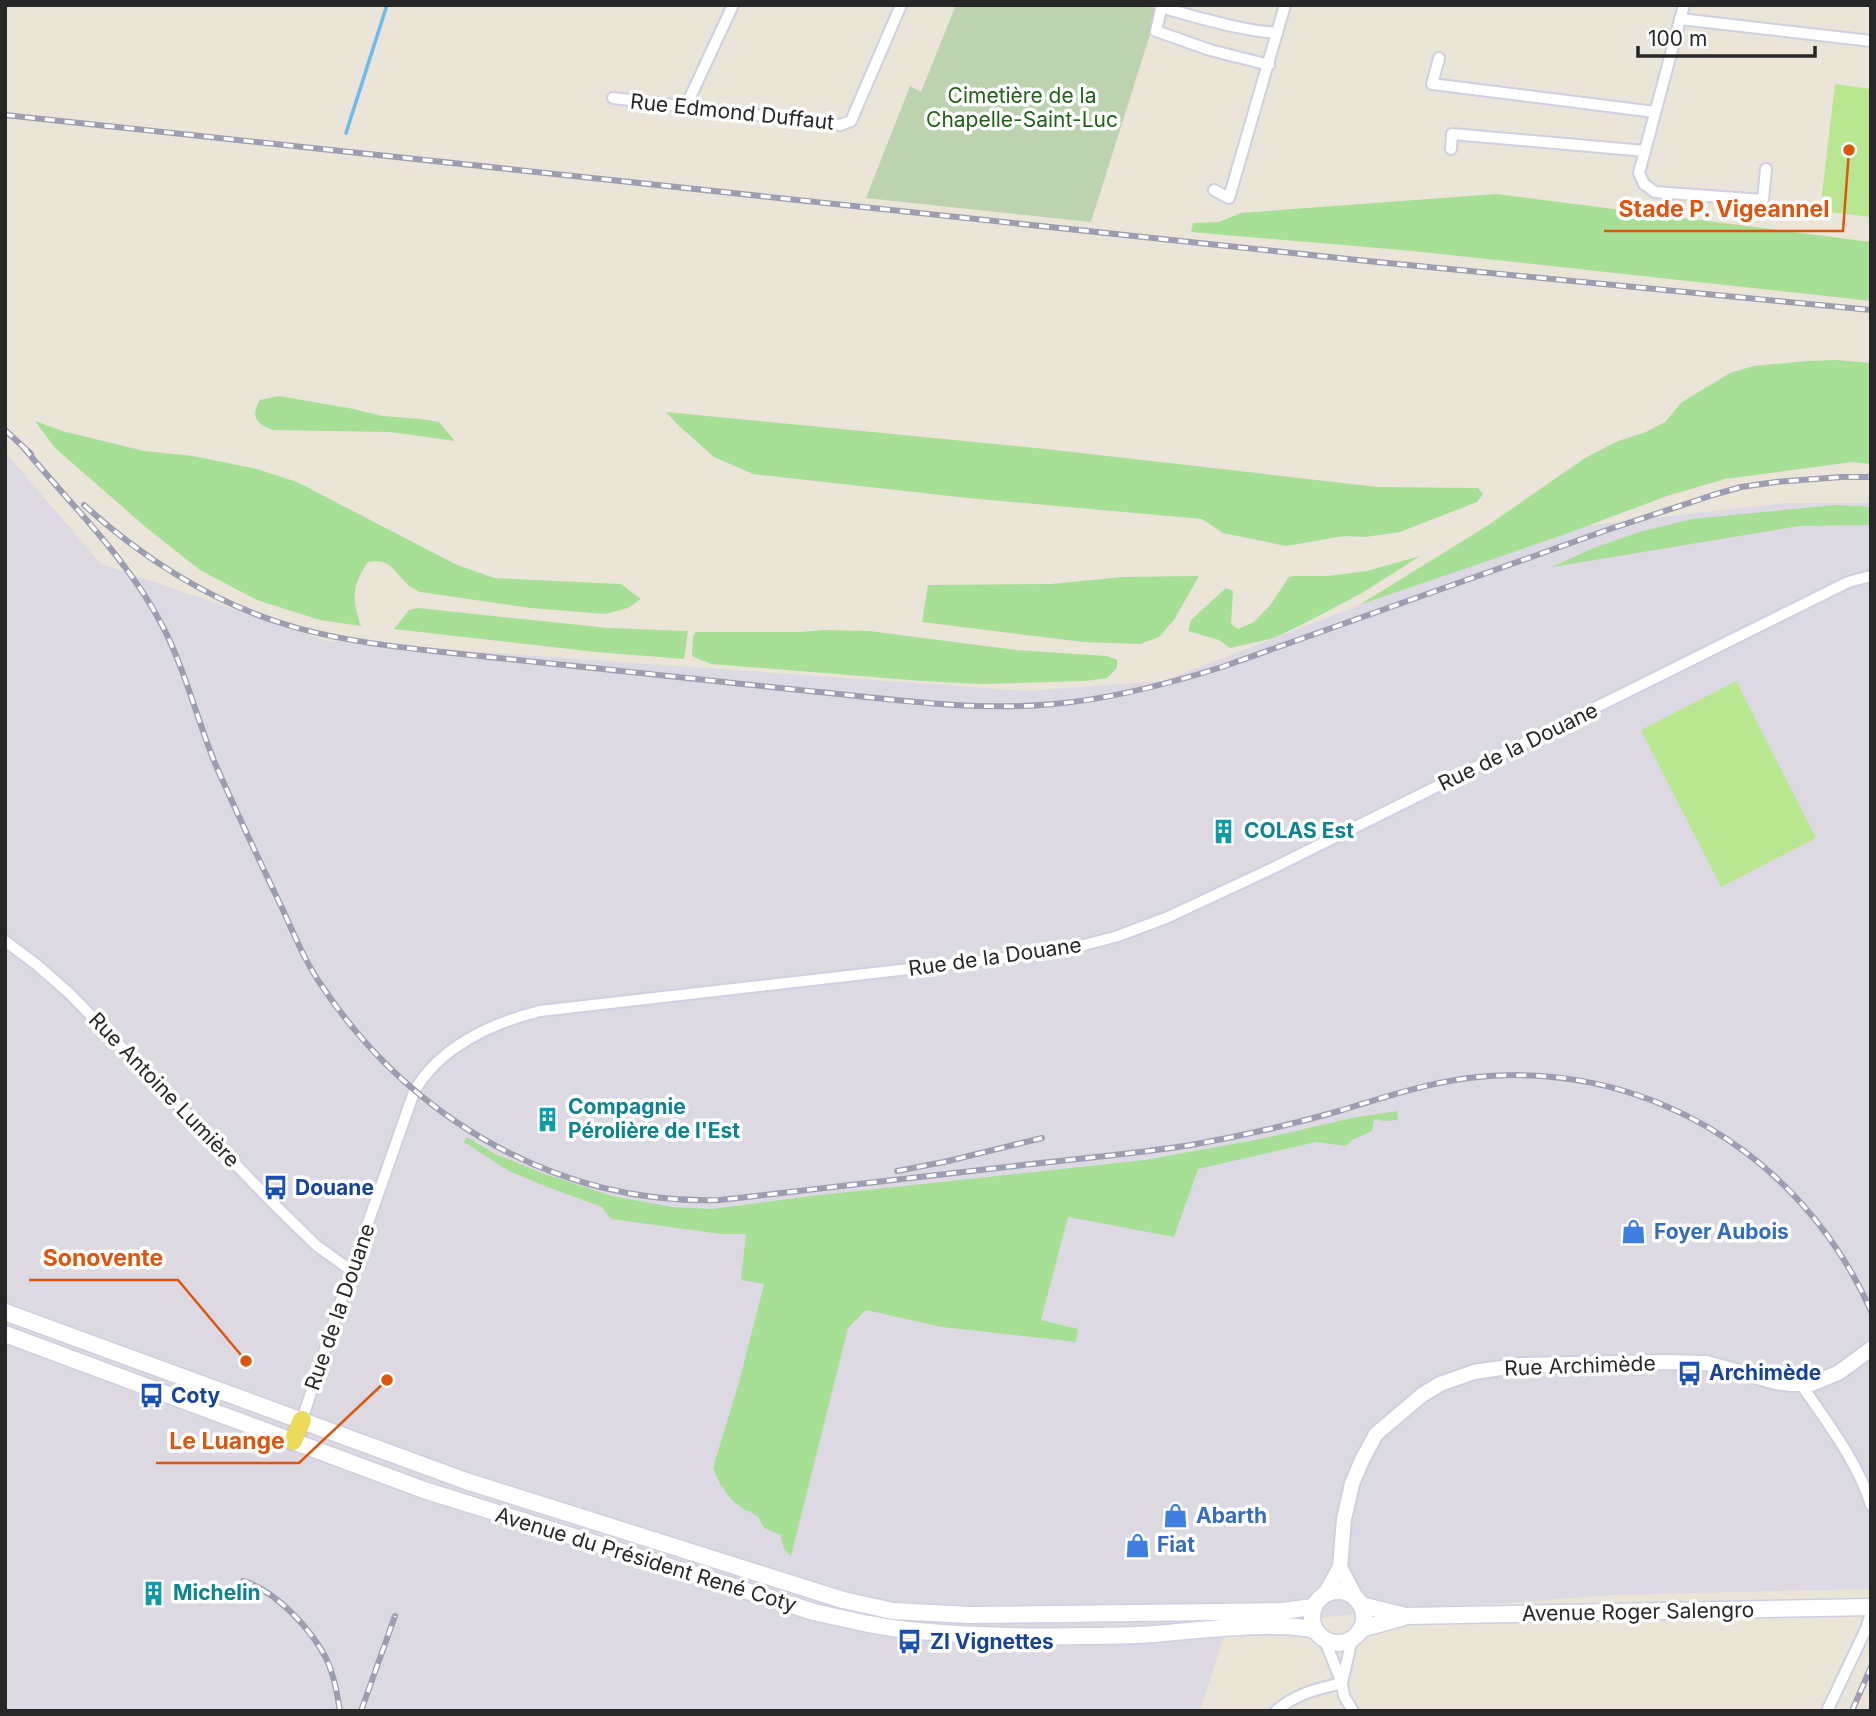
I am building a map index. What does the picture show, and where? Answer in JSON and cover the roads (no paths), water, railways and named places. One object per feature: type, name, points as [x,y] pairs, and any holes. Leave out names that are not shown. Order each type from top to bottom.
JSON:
[{"type":"main road","name":"Avenue du Président René Coty","points":[[5,1312],[466,1481],[819,1593],[893,1611],[970,1615],[1088,1614],[1282,1611],[1313,1607]]},
{"type":"main road","name":"Avenue du Président René Coty","points":[[5,1334],[424,1490],[814,1612],[920,1632],[1013,1635],[1168,1633],[1251,1626],[1296,1627],[1320,1635]]},
{"type":"main road","points":[[293,1441],[302,1420]]},
{"type":"main road","points":[[1341,1591],[1349,1593],[1358,1601],[1364,1617],[1357,1634],[1339,1644],[1320,1635],[1311,1623],[1313,1607],[1325,1594],[1341,1591]]},
{"type":"main road","name":"Avenue Roger Salengro","points":[[1358,1601],[1406,1616],[1867,1609]]},
{"type":"main road","name":"Avenue Roger Salengro","points":[[1357,1634],[1406,1616]]},
{"type":"street","points":[[686,106],[733,5]]},
{"type":"street","name":"Rue Edmond Duffaut","points":[[613,99],[840,125],[851,121],[901,5]]},
{"type":"street","points":[[1214,190],[1228,198],[1285,5]]},
{"type":"street","points":[[1684,5],[1639,173],[1644,184],[1655,192],[1763,200],[1766,169]]},
{"type":"street","points":[[1269,65],[1210,50],[1156,31],[1162,6],[1204,19],[1260,32],[1277,33]]},
{"type":"street","points":[[1680,19],[1871,41]]},
{"type":"street","points":[[1439,58],[1433,84],[1655,112]]},
{"type":"street","points":[[1451,149],[1452,134],[1644,151]]},
{"type":"street","name":"Rue de la Douane","points":[[302,1420],[403,1121],[419,1083],[441,1059],[491,1027],[540,1011],[1031,955],[1115,937],[1166,918],[1273,869],[1837,587],[1871,576]]},
{"type":"street","name":"Rue Antoine Lumière","points":[[5,941],[69,993],[317,1246],[352,1270]]},
{"type":"street","points":[[1801,1384],[1811,1384],[1838,1373],[1871,1349]]},
{"type":"street","name":"Rue Archimède","points":[[1325,1594],[1340,1567],[1344,1519],[1352,1484],[1376,1434],[1414,1401],[1440,1384],[1474,1372],[1522,1365],[1665,1362],[1706,1363],[1776,1382],[1801,1384]]},
{"type":"street","points":[[1801,1384],[1847,1451],[1871,1505]]},
{"type":"street","points":[[1340,1567],[1358,1601]]},
{"type":"street","points":[[1827,1711],[1866,1629],[1867,1609]]},
{"type":"street","points":[[1342,1683],[1357,1634]]},
{"type":"street","points":[[1320,1635],[1342,1683],[1344,1696],[1353,1711]]},
{"type":"street","points":[[1276,1711],[1300,1694],[1342,1683]]},
{"type":"waterway","points":[[346,133],[387,5]]},
{"type":"railway","points":[[5,115],[1367,261],[1871,310]]},
{"type":"railway","points":[[5,430],[31,454]]},
{"type":"railway","points":[[24,448],[115,555],[148,600],[162,625],[178,660],[217,768],[300,948],[322,986],[358,1034],[399,1076],[444,1113],[494,1145],[547,1170],[602,1187],[660,1198],[720,1200],[1191,1145],[1302,1121],[1435,1084],[1468,1078],[1532,1076],[1594,1083],[1653,1101],[1708,1127],[1758,1162],[1803,1205],[1841,1255],[1871,1311]]},
{"type":"railway","points":[[84,505],[128,542],[201,589],[254,613],[318,633],[375,644],[913,702],[1026,706],[1097,699],[1222,667],[1610,529],[1741,487],[1776,482],[1871,477]]},
{"type":"railway","points":[[897,1171],[1042,1138]]},
{"type":"railway","points":[[243,1581],[279,1602],[311,1635],[329,1664],[340,1711]]},
{"type":"railway","points":[[361,1711],[395,1616]]},
{"type":"railway","points":[[1852,1711],[1871,1667]]},
{"type":"place","name":"Stade P. Vigeannel","points":[[1849,150]]},
{"type":"place","name":"COLAS Est","points":[[1224,831]]},
{"type":"place","name":"Compagnie Pérolière de l'Est","points":[[548,1119]]},
{"type":"place","name":"Douane","points":[[275,1188]]},
{"type":"place","name":"Foyer Aubois","points":[[1634,1232]]},
{"type":"place","name":"Sonovente","points":[[246,1361]]},
{"type":"place","name":"Archimède","points":[[1689,1373]]},
{"type":"place","name":"Le Luange","points":[[387,1380]]},
{"type":"place","name":"Coty","points":[[151,1396]]},
{"type":"place","name":"Abarth","points":[[1176,1516]]},
{"type":"place","name":"Fiat","points":[[1137,1545]]},
{"type":"place","name":"Michelin","points":[[153,1593]]},
{"type":"place","name":"ZI Vignettes","points":[[910,1642]]},
{"type":"park label","name":"Cimetière de la Chapelle-Saint-Luc","points":[[1022,108]]}]
